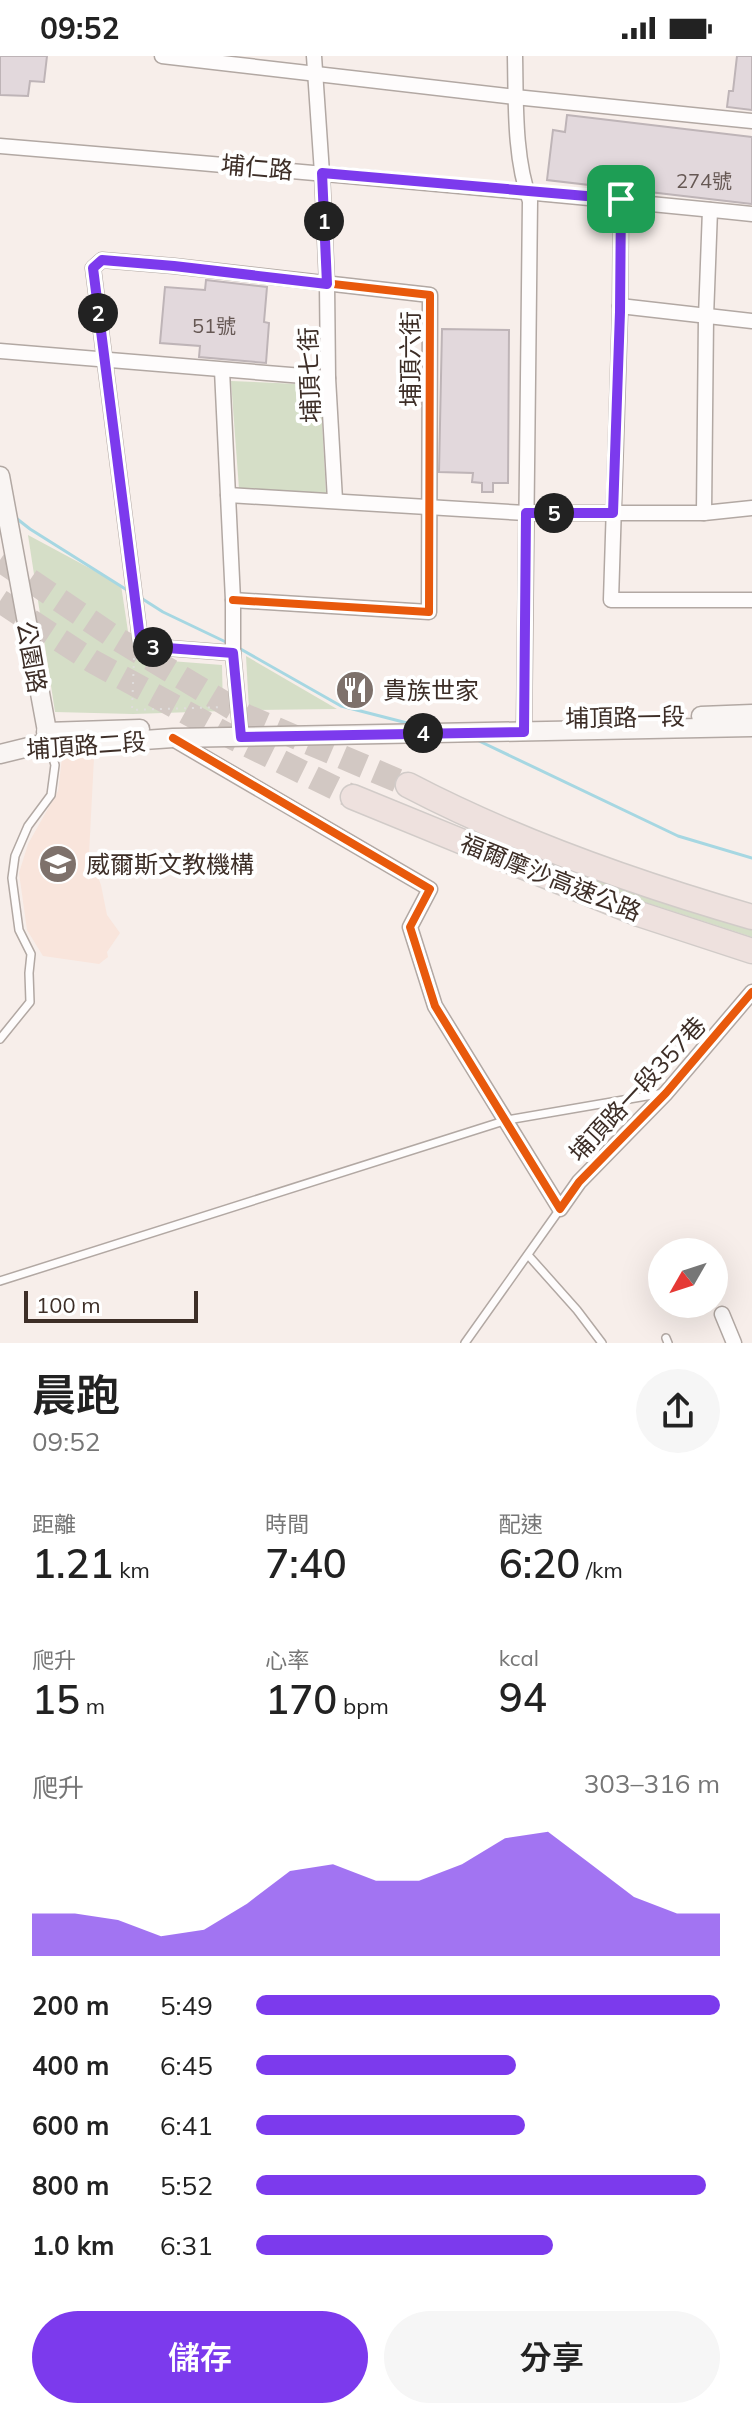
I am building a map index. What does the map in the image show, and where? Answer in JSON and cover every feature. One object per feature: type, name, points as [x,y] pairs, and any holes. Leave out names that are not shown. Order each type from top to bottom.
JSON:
[{"type":"highway","name":"福爾摩沙高速公路","points":[[408,785],[459,812],[651,888],[752,917]]},
{"type":"highway","name":"福爾摩沙高速公路","points":[[353,797],[639,914],[752,951]]},
{"type":"highway","points":[[452,837],[459,812]]},
{"type":"street","points":[[162,56],[221,60],[515,97],[752,121]]},
{"type":"street","name":"埔頂七街","points":[[314,56],[322,173],[335,500]]},
{"type":"street","points":[[515,56],[515,97],[523,177],[530,201],[523,726]]},
{"type":"street","name":"埔仁路","points":[[0,146],[621,199],[752,214]]},
{"type":"street","points":[[621,199],[611,600],[752,600]]},
{"type":"street","points":[[704,513],[710,210]]},
{"type":"street","name":"埔頂六街","points":[[233,600],[429,612],[430,295],[102,260],[93,268],[141,646],[233,653]]},
{"type":"street","points":[[620,306],[752,321]]},
{"type":"street","points":[[0,351],[328,378]]},
{"type":"street","points":[[222,370],[233,653],[241,732]]},
{"type":"street","name":"公園路","points":[[0,476],[6,540],[47,737]]},
{"type":"street","points":[[228,495],[526,513],[704,513],[752,508]]},
{"type":"street","name":"埔頂路一段","points":[[523,726],[752,714]]},
{"type":"street","name":"埔頂路一段","points":[[168,733],[523,726],[752,727]]},
{"type":"street","points":[[168,733],[430,889],[410,927],[435,1006],[560,1209]]},
{"type":"street","name":"埔頂路二段","points":[[0,742],[47,737],[85,744],[168,733]]},
{"type":"street","name":"埔頂路二段","points":[[0,754],[47,737]]},
{"type":"street","name":"埔頂路一段357巷","points":[[560,1209],[579,1182],[666,1093],[749,995]]},
{"type":"street","points":[[724,1318],[734,1343]]},
{"type":"lane","points":[[0,1039],[30,1002],[31,954],[19,930],[12,878],[15,856],[28,826],[51,795],[55,765],[47,737]]},
{"type":"lane","points":[[0,1281],[507,1120],[666,1093]]},
{"type":"lane","name":"埔頂路一段357巷","points":[[465,1343],[560,1209]]},
{"type":"lane","points":[[528,1255],[602,1343]]},
{"type":"path","points":[[134,658],[132,710],[223,707]]},
{"type":"shaded area","name":"威爾斯文教機構","points":[[62,758],[94,758],[89,854],[101,885],[107,915],[120,933],[107,952],[108,957],[99,964],[43,956],[27,930],[19,873],[28,844],[58,791]]},
{"type":"green space","points":[[231,381],[320,385],[326,493],[239,489]]},
{"type":"green space","points":[[28,535],[121,585],[132,658],[222,665],[223,711],[133,714],[55,712]]},
{"type":"green space","points":[[246,656],[337,709],[249,710]]},
{"type":"green space","points":[[469,832],[610,885],[752,930],[752,937],[598,887]]},
{"type":"building","points":[[0,56],[47,56],[44,82],[30,81],[28,96],[0,95]]},
{"type":"building","points":[[737,56],[752,56],[752,110],[727,107],[729,91],[733,91]]},
{"type":"building","points":[[567,115],[752,137],[752,204],[547,180],[553,130],[565,132]]},
{"type":"building","points":[[206,280],[267,287],[264,322],[269,323],[266,363],[199,357],[200,346],[160,343],[165,287],[205,290]]},
{"type":"building","points":[[442,329],[509,330],[508,483],[493,483],[493,492],[482,492],[482,483],[472,482],[473,473],[439,472]]},
{"type":"waterway","points":[[16,518],[127,590]]},
{"type":"waterway","points":[[141,598],[230,644]]},
{"type":"waterway","points":[[237,647],[341,706],[415,725]]},
{"type":"waterway","points":[[477,740],[678,836],[752,858]]},
{"type":"tunnel","points":[[0,560],[114,637],[246,716],[408,785]]},
{"type":"tunnel","points":[[0,601],[92,661],[231,737],[353,797]]},
{"type":"cycle path","points":[[233,600],[429,612],[430,295],[102,260],[93,268],[141,646],[233,653]]},
{"type":"cycle path","points":[[173,738],[430,889],[410,927],[435,1006],[560,1209],[579,1182],[666,1093],[752,992]]},
{"type":"place","name":"貴族世家","points":[[355,690]]},
{"type":"place","name":"威爾斯文教機構","points":[[58,864]]},
{"type":"route","points":[[322,173],[621,199],[613,513],[526,513],[524,732],[241,737],[233,653],[141,646],[93,268],[102,260],[327,284],[322,173]]}]
